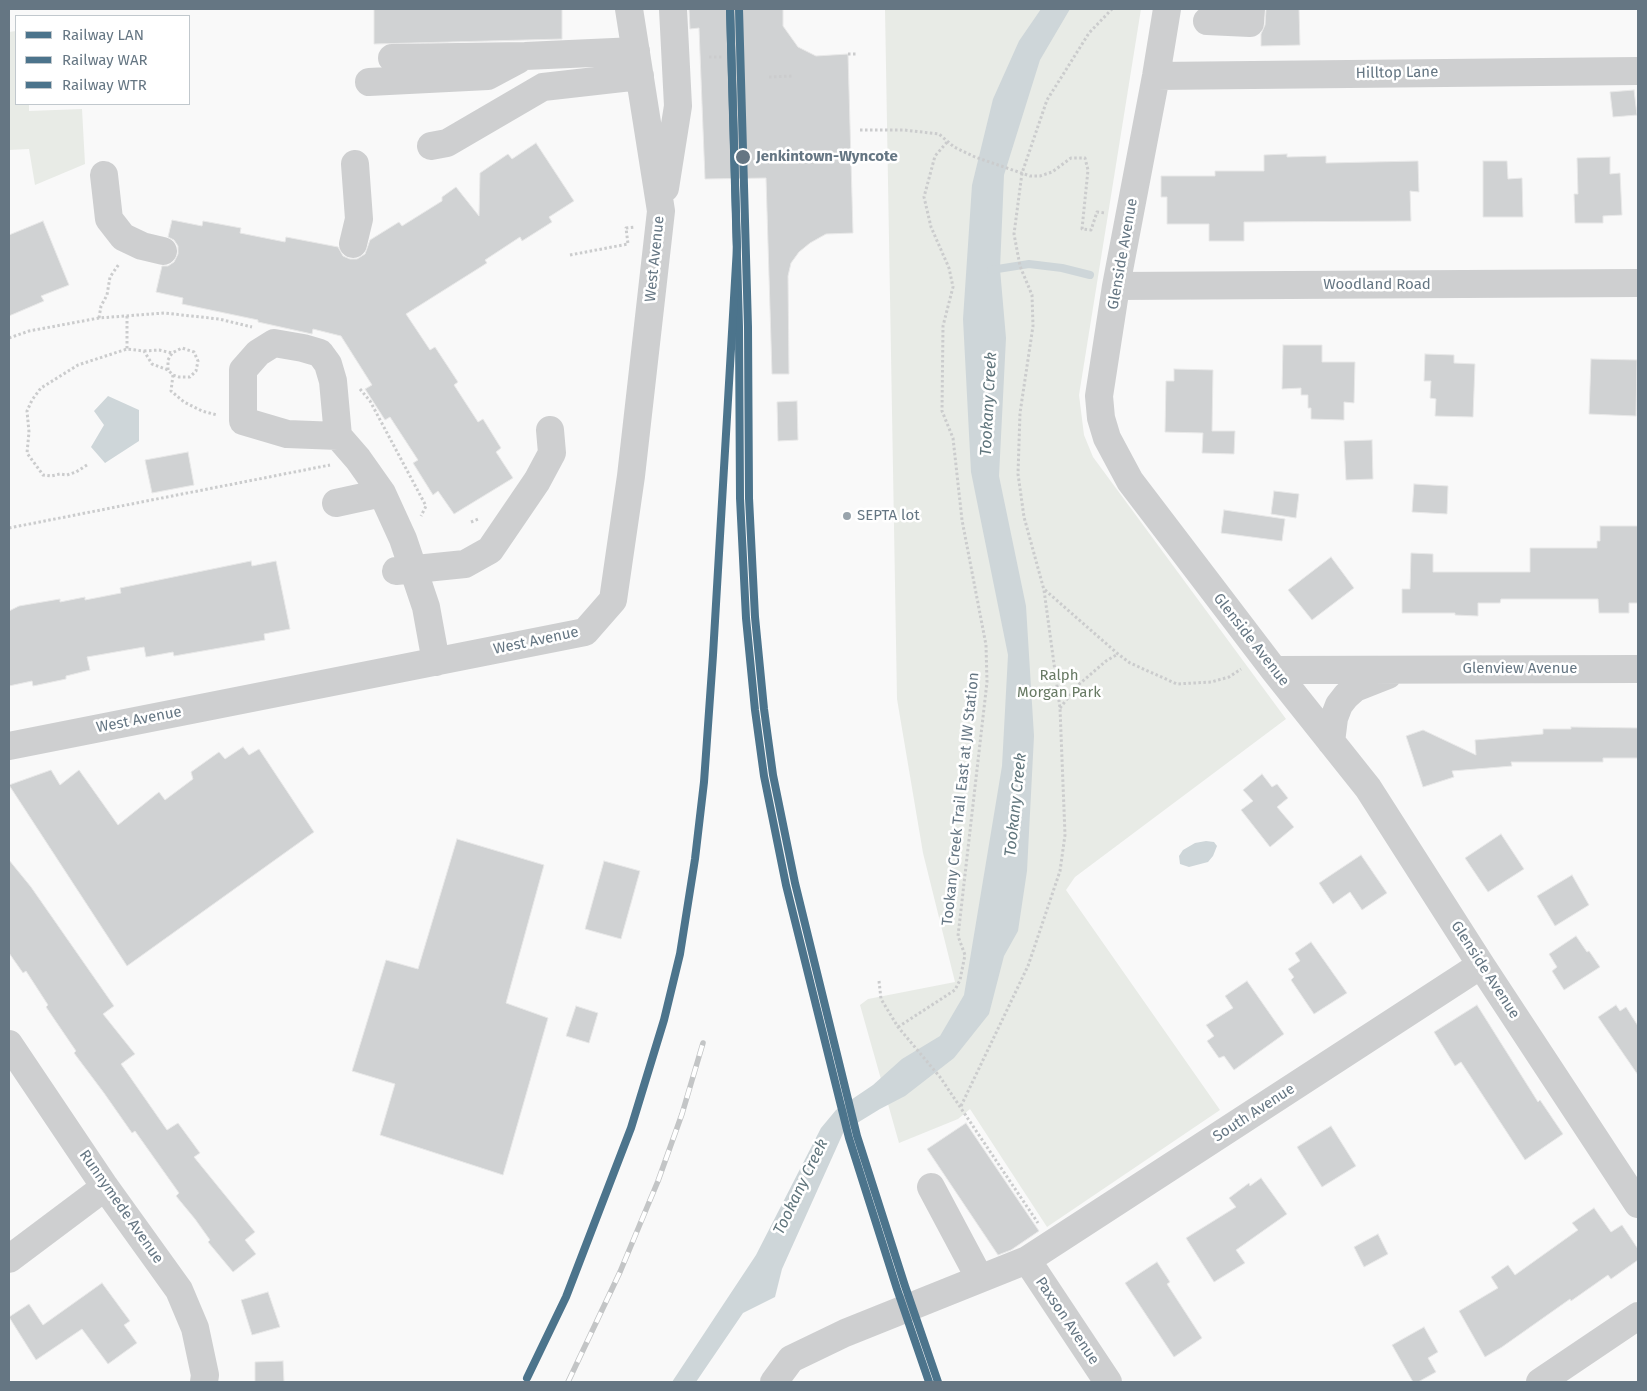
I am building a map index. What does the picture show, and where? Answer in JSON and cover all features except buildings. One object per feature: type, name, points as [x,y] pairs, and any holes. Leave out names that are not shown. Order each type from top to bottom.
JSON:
[{"type":"street","name":"West Avenue","points":[[9,746],[585,632],[612,600],[631,476],[661,211],[629,9]]},
{"type":"street","points":[[661,211],[678,106],[673,9]]},
{"type":"street","points":[[1166,14],[1208,15],[1250,23],[1251,9]]},
{"type":"street","name":"Glenside Avenue","points":[[1166,14],[1116,286],[1100,396],[1102,418],[1107,438],[1130,482],[1274,670],[1368,788],[1481,965],[1638,1204]]},
{"type":"street","points":[[392,58],[525,56],[638,64]]},
{"type":"street","points":[[369,82],[488,76],[525,56]]},
{"type":"street","points":[[431,146],[447,143],[543,87],[638,64]]},
{"type":"street","name":"Hilltop Lane","points":[[1156,76],[1638,71]]},
{"type":"street","points":[[353,244],[360,219],[355,164]]},
{"type":"street","points":[[104,175],[109,219],[122,237],[153,248]]},
{"type":"street","name":"Woodland Road","points":[[1116,286],[1638,283]]},
{"type":"street","points":[[338,436],[287,434],[243,421],[244,370],[258,353],[274,343],[304,348],[320,354],[328,364],[334,381],[338,436],[358,459],[382,493],[403,539],[404,570],[426,607],[436,662]]},
{"type":"street","points":[[404,570],[465,564],[490,550],[537,481],[552,453],[550,430]]},
{"type":"street","points":[[336,503],[382,493]]},
{"type":"street","name":"Glenview Avenue","points":[[1274,670],[1638,669]]},
{"type":"street","name":"Glenview Avenue","points":[[1332,742],[1334,718],[1339,705],[1346,696],[1355,688],[1401,670]]},
{"type":"street","name":"South Avenue","points":[[774,1382],[791,1359],[846,1333],[1027,1260],[1481,965]]},
{"type":"street","name":"Runnymede Avenue","points":[[9,1044],[105,1187],[179,1290],[195,1328],[205,1375],[204,1382]]},
{"type":"street","points":[[9,1259],[105,1187]]},
{"type":"street","points":[[931,1187],[980,1279]]},
{"type":"street","name":"Paxson Avenue","points":[[1027,1260],[1108,1382]]},
{"type":"street","points":[[1540,1382],[1638,1316]]},
{"type":"path","points":[[961,1106],[1028,966],[1060,871],[1065,835],[1060,708],[1044,590],[1024,518],[1018,474],[1020,413],[1033,326],[1032,295],[1020,266],[1014,234],[1022,173],[1047,100],[1089,34],[1112,9]]},
{"type":"path","points":[[848,54],[857,54]]},
{"type":"path","points":[[709,57],[724,57]]},
{"type":"path","points":[[769,77],[792,76]]},
{"type":"path","points":[[860,130],[890,129],[939,134],[954,146],[975,156],[1030,176],[1040,176],[1052,172],[1071,158],[1085,158],[1088,170],[1082,229],[1091,230],[1098,212],[1111,214]]},
{"type":"path","name":"Tookany Creek Trail East at JW Station","points":[[898,1026],[955,990],[960,980],[964,955],[958,936],[987,682],[986,645],[962,520],[953,438],[942,411],[943,326],[953,287],[949,268],[931,227],[924,197],[935,156],[948,141]]},
{"type":"path","points":[[570,254],[628,244],[626,228]]},
{"type":"path","points":[[99,318],[101,306],[107,295],[110,276],[125,254],[153,248]]},
{"type":"path","points":[[9,338],[29,331],[99,318],[164,313],[218,319],[255,328]]},
{"type":"path","points":[[127,316],[127,349]]},
{"type":"path","points":[[144,351],[152,364],[168,370],[172,375],[179,377],[190,377],[196,372],[198,361],[194,352],[182,348],[172,353],[168,360],[168,370]]},
{"type":"path","points":[[87,465],[67,475],[43,475],[27,453],[27,411],[42,388],[78,365],[127,349],[159,350],[172,353]]},
{"type":"path","points":[[172,375],[171,391],[184,402],[202,411],[243,421]]},
{"type":"path","points":[[358,387],[370,401],[426,506],[421,513],[420,519]]},
{"type":"path","points":[[9,528],[358,459]]},
{"type":"path","points":[[471,522],[485,515]]},
{"type":"path","points":[[1044,590],[1130,663],[1177,684],[1211,682],[1229,677],[1237,672]]},
{"type":"path","points":[[1060,708],[1077,686],[1106,661],[1118,654]]},
{"type":"path","points":[[879,981],[882,999],[898,1026],[961,1106],[1040,1226]]},
{"type":"green space","name":"Ralph Morgan Park","points":[[885,9],[1141,9],[1079,395],[1084,435],[1093,457],[1286,719],[1075,877],[1066,890],[1220,1110],[1047,1227],[970,1109],[958,1119],[899,1143],[860,1005],[868,999],[955,982],[923,853],[897,699]]},
{"type":"green space","points":[[15,31],[15,105],[29,105],[29,111],[82,109],[85,164],[35,185],[29,149],[9,150],[9,32]]},
{"type":"water","name":"Tookany Creek","points":[[1041,9],[1070,9],[1040,60],[1004,175],[1000,269],[1006,338],[999,476],[1026,606],[1034,736],[1027,871],[1018,931],[1004,956],[989,1014],[954,1058],[905,1096],[844,1131],[782,1269],[775,1297],[743,1313],[696,1382],[672,1382],[756,1255],[821,1128],[836,1110],[873,1085],[902,1059],[940,1036],[964,995],[1002,766],[1008,655],[971,472],[963,319],[972,185],[993,99],[1019,41]]},
{"type":"water","points":[[108,396],[139,410],[139,441],[105,463],[91,447],[104,425],[94,411]]},
{"type":"water","points":[[1214,842],[1217,846],[1208,862],[1189,867],[1180,864],[1179,856],[1183,850],[1195,843]]},
{"type":"waterway","points":[[991,270],[1029,264],[1062,268],[1090,275]]},
{"type":"railway","points":[[568,1382],[620,1272],[658,1181],[682,1114],[703,1043]]},
{"type":"rail line","name":"WAR","points":[[730,9],[739,327],[740,498],[746,618],[764,776],[786,885],[849,1138],[929,1382]]},
{"type":"rail line","name":"WTR","points":[[527,1378],[566,1297],[631,1128],[664,1020],[680,954],[695,859],[704,782],[713,655],[737,247],[730,9]]},
{"type":"rail line","name":"LAN","points":[[739,9],[748,327],[749,498],[755,617],[773,775],[795,883],[857,1136],[938,1382]]},
{"type":"place","name":"Jenkintown-Wyncote","points":[[743,157]]},
{"type":"place","name":"SEPTA lot","points":[[847,516]]}]
